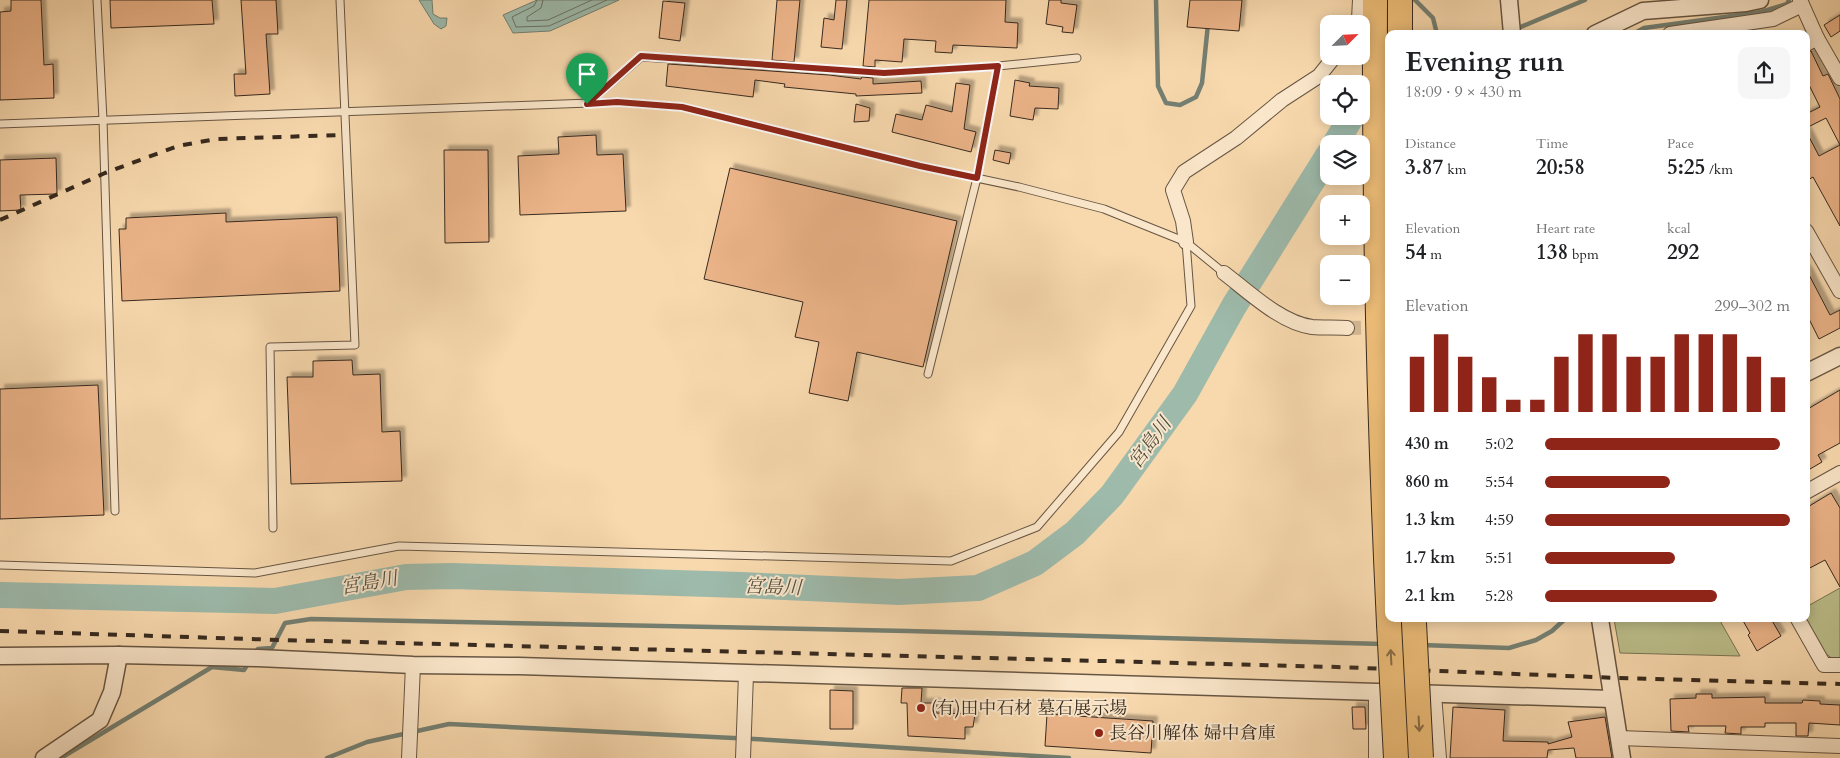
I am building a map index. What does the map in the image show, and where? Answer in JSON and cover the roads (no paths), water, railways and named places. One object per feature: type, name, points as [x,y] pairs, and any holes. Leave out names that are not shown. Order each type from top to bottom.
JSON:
[{"type":"highway","points":[[1375,0],[1375,146],[1385,535]]},
{"type":"highway","points":[[1400,0],[1400,30]]},
{"type":"highway","points":[[1389,622],[1396,758]]},
{"type":"highway","points":[[1414,622],[1421,758]]},
{"type":"street","points":[[1359,15],[1360,0]]},
{"type":"street","points":[[1509,0],[1512,30]]},
{"type":"street","points":[[1603,30],[1643,11],[1746,4],[1760,0]]},
{"type":"street","points":[[1700,30],[1774,20],[1801,3],[1808,30]]},
{"type":"street","points":[[1811,41],[1840,78]]},
{"type":"street","points":[[1186,242],[1183,221],[1173,190],[1184,172],[1236,138],[1282,100],[1319,76],[1328,65]]},
{"type":"street","points":[[1810,238],[1840,291]]},
{"type":"street","points":[[1224,273],[1292,322],[1312,327],[1347,328]]},
{"type":"street","points":[[1810,371],[1840,356]]},
{"type":"street","points":[[1810,490],[1839,476]]},
{"type":"street","points":[[1600,622],[1622,758]]},
{"type":"street","points":[[1800,622],[1824,665],[1840,665]]},
{"type":"street","points":[[0,656],[119,655],[258,658],[413,665],[519,666],[1612,699]]},
{"type":"street","points":[[44,758],[100,720],[112,692],[119,655]]},
{"type":"street","points":[[409,758],[413,665]]},
{"type":"street","points":[[743,758],[746,674]]},
{"type":"street","points":[[1376,693],[1376,758]]},
{"type":"street","points":[[1434,694],[1439,758]]},
{"type":"street","points":[[1619,738],[1840,746]]},
{"type":"lane","points":[[97,0],[103,120],[116,511]]},
{"type":"lane","points":[[274,528],[270,347],[355,345],[340,0]]},
{"type":"lane","points":[[587,104],[641,56],[884,73],[998,66],[1077,58]]},
{"type":"lane","points":[[928,374],[977,178],[998,66]]},
{"type":"lane","points":[[0,124],[617,102],[682,107],[1104,209],[1186,242],[1224,273]]},
{"type":"lane","points":[[0,565],[256,573],[399,546],[951,561],[1037,527],[1119,432],[1191,306],[1186,242]]},
{"type":"water","points":[[419,0],[432,0],[433,14],[440,18],[447,18],[446,26],[441,29],[434,24]]},
{"type":"water","points":[[537,0],[619,0],[550,31],[513,33],[503,15]]},
{"type":"waterway","points":[[1156,0],[1158,86],[1166,103],[1180,105],[1196,97],[1202,83],[1208,24]]},
{"type":"waterway","points":[[1415,0],[1433,18],[1436,30]]},
{"type":"waterway","points":[[1516,29],[1585,0]]},
{"type":"waterway","points":[[1640,30],[1761,12],[1787,4],[1789,0]]},
{"type":"waterway","name":"宮島川","points":[[1340,135],[1347,125]]},
{"type":"waterway","name":"宮島川","points":[[0,595],[275,601],[406,577],[452,576],[899,592],[978,588],[1035,563],[1075,533],[1112,495],[1185,394],[1234,306],[1320,168]]},
{"type":"waterway","points":[[254,654],[258,649],[272,648],[285,623],[311,619],[908,631],[1383,644]]},
{"type":"waterway","points":[[1421,645],[1509,648],[1536,640],[1552,631],[1562,622]]},
{"type":"waterway","points":[[61,758],[212,667],[244,670],[249,662]]},
{"type":"waterway","points":[[327,758],[367,742],[449,724],[754,739],[1069,758]]},
{"type":"tunnel","points":[[1347,328],[1385,327]]},
{"type":"railway","points":[[0,220],[105,173],[178,146],[216,139],[342,135]]},
{"type":"railway","points":[[0,631],[1337,667],[1840,684]]},
{"type":"place","name":"(有)田中石材 墓石展示場","points":[[921,708]]},
{"type":"place","name":"長谷川解体 婦中倉庫","points":[[1099,733]]}]
